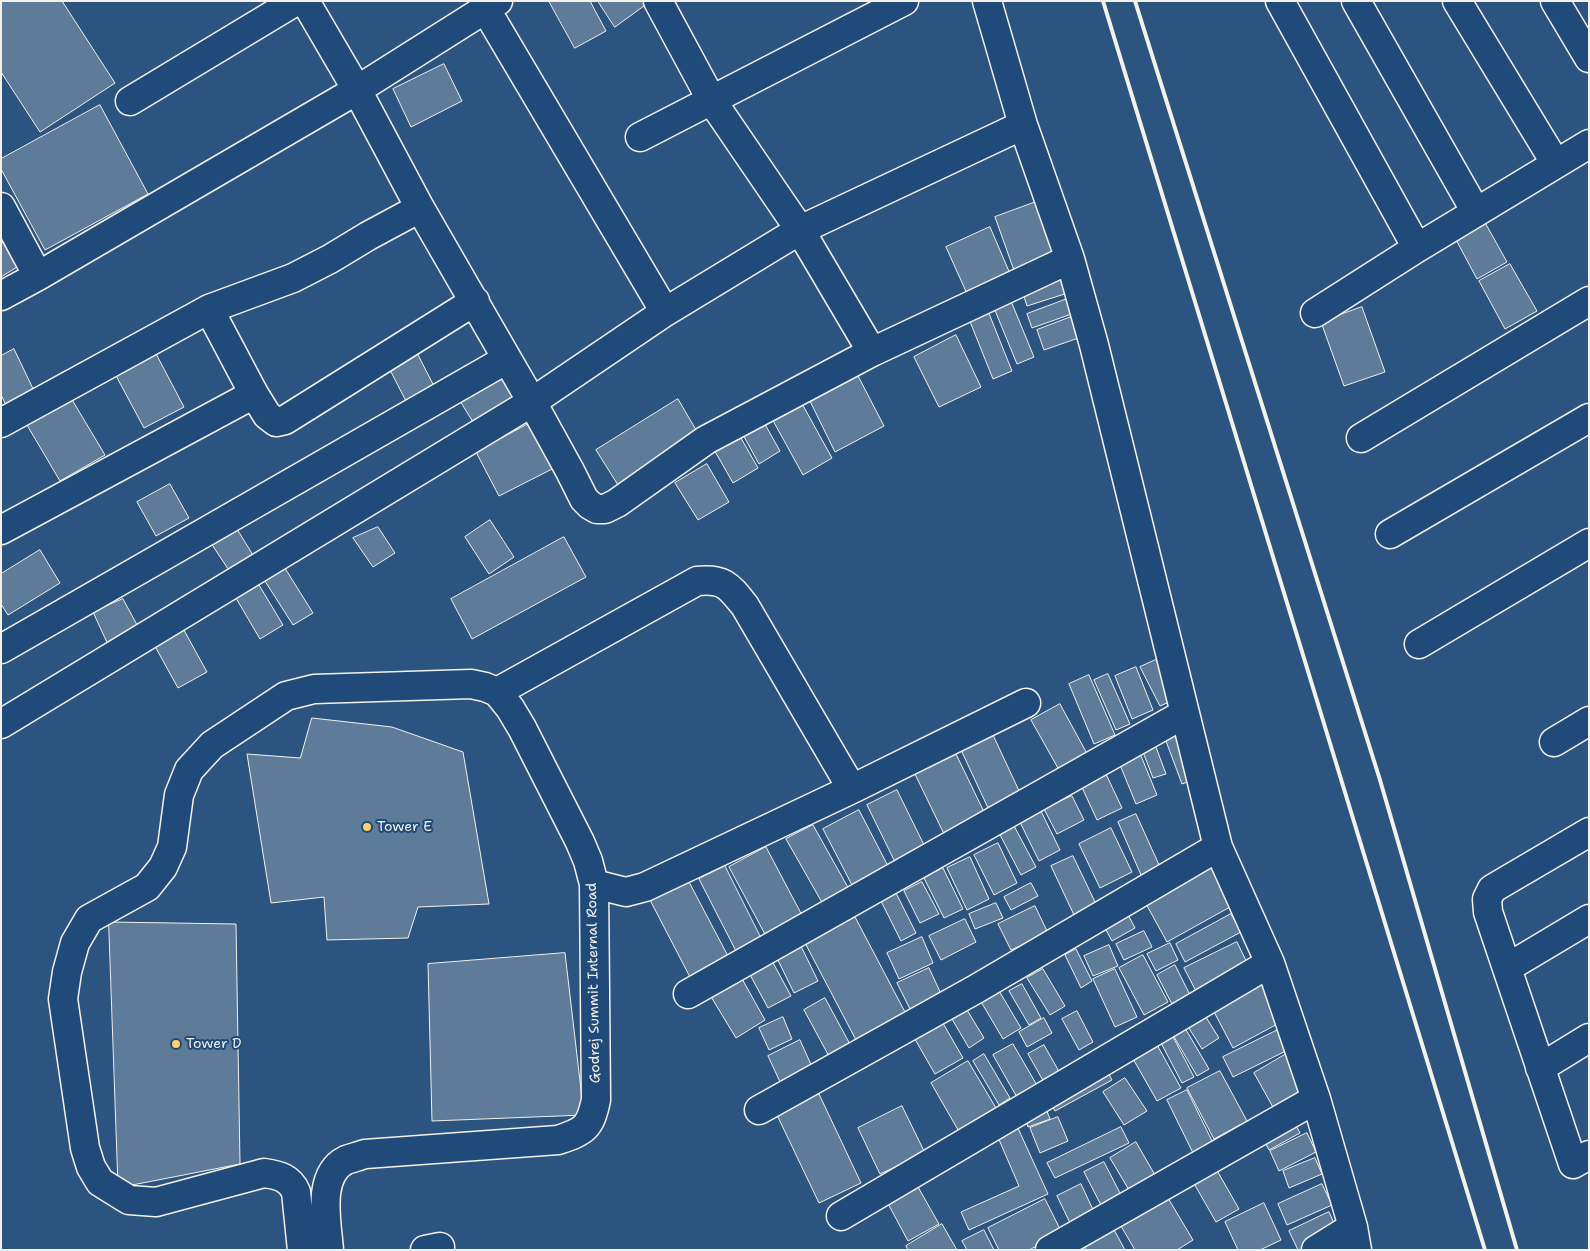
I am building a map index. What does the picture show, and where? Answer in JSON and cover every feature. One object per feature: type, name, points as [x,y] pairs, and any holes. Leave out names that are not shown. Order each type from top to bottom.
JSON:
[{"type":"street","points":[[130,101],[296,1]]},
{"type":"street","points":[[306,1],[357,90],[420,208],[508,359],[584,499],[596,508],[605,509],[617,503],[706,440],[872,352],[1070,259]]},
{"type":"street","points":[[658,1],[712,101],[800,230],[872,352]]},
{"type":"street","points":[[640,137],[904,1]]},
{"type":"street","points":[[987,1],[1023,125],[1070,259],[1101,374],[1218,847],[1270,963],[1316,1099],[1355,1239],[1316,1250]]},
{"type":"street","points":[[1280,1],[1417,248]]},
{"type":"street","points":[[1356,1],[1476,212]]},
{"type":"street","points":[[1457,1],[1556,164]]},
{"type":"street","points":[[1555,1],[1589,58]]},
{"type":"street","points":[[1,296],[357,90],[491,5],[665,312]]},
{"type":"street","points":[[1,724],[532,402],[665,312],[800,230],[1023,125]]},
{"type":"street","points":[[1315,313],[1417,248],[1589,144]]},
{"type":"street","points":[[1,206],[38,276]]},
{"type":"street","points":[[1,423],[209,309],[293,278],[330,260],[368,236],[420,208]]},
{"type":"street","points":[[209,309],[254,394],[267,415],[276,422],[285,420],[475,301]]},
{"type":"street","points":[[1361,438],[1589,301]]},
{"type":"street","points":[[1,649],[508,359]]},
{"type":"street","points":[[1,530],[254,394]]},
{"type":"street","points":[[1390,534],[1589,418]]},
{"type":"street","points":[[1419,644],[1589,544]]},
{"type":"street","points":[[302,1250],[296,1192],[293,1184],[285,1178],[264,1173],[156,1202],[129,1200],[100,1182],[91,1167],[85,1148],[63,999],[67,972],[75,942],[89,919],[146,887],[163,867],[172,848],[179,795],[189,770],[212,745],[286,696],[314,689],[471,684],[497,692],[697,581],[712,579],[728,585],[745,606],[852,789]]},
{"type":"street","name":"Godrej Summit Internal Road","points":[[329,1250],[325,1193],[332,1173],[345,1161],[365,1154],[558,1140],[578,1133],[592,1120],[596,1100],[594,884],[588,861],[580,842],[522,728],[510,708],[497,692]]},
{"type":"street","points":[[594,884],[626,892],[646,887],[852,789],[1026,703]]},
{"type":"street","points":[[688,994],[1184,714]]},
{"type":"street","points":[[1554,742],[1589,721]]},
{"type":"street","points":[[1589,832],[1492,889],[1487,899],[1488,912],[1506,968],[1573,1164],[1589,1155]]},
{"type":"street","points":[[759,1110],[976,989],[1218,847]]},
{"type":"street","points":[[1506,968],[1589,919]]},
{"type":"street","points":[[841,1216],[1270,963]]},
{"type":"street","points":[[1540,1068],[1589,1038]]},
{"type":"street","points":[[1050,1250],[1316,1099]]},
{"type":"building","points":[[1,1],[62,1],[115,83],[40,132],[1,72]]},
{"type":"building","points":[[549,1],[590,1],[606,31],[575,48]]},
{"type":"building","points":[[598,1],[646,1],[648,3],[615,27]]},
{"type":"building","points":[[444,64],[462,101],[411,127],[393,89]]},
{"type":"building","points":[[100,105],[148,194],[45,250],[1,169],[1,159]]},
{"type":"building","points":[[1036,202],[1057,261],[1016,276],[995,217]]},
{"type":"building","points":[[1483,219],[1507,262],[1477,279],[1454,236]]},
{"type":"building","points":[[990,227],[1011,276],[968,296],[946,247]]},
{"type":"building","points":[[1,239],[17,267],[1,277]]},
{"type":"building","points":[[1510,264],[1537,311],[1505,329],[1479,281]]},
{"type":"building","points":[[1067,268],[1074,291],[1027,306],[1020,284]]},
{"type":"building","points":[[1075,296],[1080,311],[1032,328],[1027,314]]},
{"type":"building","points":[[1011,301],[1034,357],[1017,364],[994,308]]},
{"type":"building","points":[[1362,307],[1385,372],[1344,386],[1321,322]]},
{"type":"building","points":[[988,311],[1012,371],[993,379],[969,319]]},
{"type":"building","points":[[1079,314],[1087,335],[1044,350],[1037,330]]},
{"type":"building","points":[[956,335],[981,387],[939,407],[914,357]]},
{"type":"building","points":[[14,349],[36,395],[8,409],[1,395],[1,356]]},
{"type":"building","points":[[415,349],[439,396],[411,411],[387,364]]},
{"type":"building","points":[[154,350],[184,407],[144,428],[114,372]]},
{"type":"building","points":[[856,372],[884,426],[835,452],[808,397]]},
{"type":"building","points":[[505,377],[523,397],[478,430],[460,401]]},
{"type":"building","points":[[68,393],[105,455],[60,481],[24,420]]},
{"type":"building","points":[[678,399],[699,435],[618,485],[596,450]]},
{"type":"building","points":[[800,400],[832,458],[803,475],[771,417]]},
{"type":"building","points":[[762,419],[780,451],[759,464],[741,431]]},
{"type":"building","points":[[536,420],[560,465],[499,496],[476,452]]},
{"type":"building","points":[[737,431],[758,468],[733,483],[712,446]]},
{"type":"building","points":[[707,464],[729,502],[698,520],[675,483]]},
{"type":"building","points":[[170,484],[189,518],[156,536],[137,502]]},
{"type":"building","points":[[490,520],[514,557],[489,574],[465,537]]},
{"type":"building","points":[[232,521],[256,560],[232,575],[207,537]]},
{"type":"building","points":[[378,527],[395,553],[373,567],[353,538]]},
{"type":"building","points":[[564,537],[586,577],[472,639],[451,599]]},
{"type":"building","points":[[40,550],[60,583],[8,615],[1,604],[1,574]]},
{"type":"building","points":[[283,565],[313,613],[293,625],[263,578]]},
{"type":"building","points":[[256,580],[283,625],[260,639],[233,593]]},
{"type":"building","points":[[123,599],[142,634],[110,649],[93,612]]},
{"type":"building","points":[[180,623],[207,672],[178,688],[151,639]]},
{"type":"building","points":[[1158,659],[1178,698],[1160,706],[1140,667]]},
{"type":"building","points":[[1136,667],[1153,710],[1132,719],[1115,676]]},
{"type":"building","points":[[1108,674],[1130,724],[1116,730],[1094,680]]},
{"type":"building","points":[[1089,675],[1115,735],[1094,744],[1069,684]]},
{"type":"building","points":[[1060,704],[1091,761],[1063,777],[1031,720]]},
{"type":"building","name":"Tower E","points":[[312,718],[392,727],[463,752],[489,904],[418,907],[408,938],[327,940],[324,897],[271,903],[247,754],[300,758]]},
{"type":"building","points":[[1176,727],[1196,779],[1182,784],[1163,733]]},
{"type":"building","points":[[993,735],[1021,795],[989,810],[961,750]]},
{"type":"building","points":[[1156,747],[1166,774],[1153,778],[1143,752]]},
{"type":"building","points":[[1139,751],[1157,795],[1136,804],[1118,760]]},
{"type":"building","points":[[955,752],[986,816],[945,836],[914,772]]},
{"type":"building","points":[[1105,772],[1122,808],[1097,820],[1080,783]]},
{"type":"building","points":[[897,790],[925,847],[895,862],[867,805]]},
{"type":"building","points":[[1072,796],[1084,820],[1057,834],[1044,809]]},
{"type":"building","points":[[1037,803],[1060,850],[1039,861],[1016,814]]},
{"type":"building","points":[[859,810],[889,868],[853,887],[823,829]]},
{"type":"building","points":[[1136,814],[1160,867],[1141,875],[1118,822]]},
{"type":"building","points":[[1013,824],[1036,867],[1021,875],[998,831]]},
{"type":"building","points":[[813,825],[850,891],[824,906],[786,839]]},
{"type":"building","points":[[1111,828],[1132,872],[1100,888],[1079,844]]},
{"type":"building","points":[[998,843],[1017,883],[994,895],[974,855]]},
{"type":"building","points":[[766,847],[804,919],[767,938],[729,867]]},
{"type":"building","points":[[1073,856],[1096,904],[1074,915],[1051,866]]},
{"type":"building","points":[[970,857],[989,899],[967,910],[947,868]]},
{"type":"building","points":[[1217,862],[1239,902],[1167,942],[1145,902]]},
{"type":"building","points":[[725,866],[762,940],[737,953],[699,879]]},
{"type":"building","points":[[943,868],[963,909],[944,918],[924,878]]},
{"type":"building","points":[[688,880],[729,958],[691,979],[650,900]]},
{"type":"building","points":[[922,882],[939,914],[920,923],[904,891]]},
{"type":"building","points":[[891,883],[916,933],[901,941],[876,891]]},
{"type":"building","points":[[1031,883],[1038,896],[1011,910],[1004,897]]},
{"type":"building","points":[[996,903],[1003,918],[975,929],[969,914]]},
{"type":"building","points":[[1035,906],[1048,933],[1011,950],[998,924]]},
{"type":"building","points":[[1124,907],[1135,928],[1112,941],[1100,919]]},
{"type":"building","points":[[1231,914],[1241,932],[1185,962],[1176,944]]},
{"type":"building","points":[[854,915],[906,1014],[856,1040],[804,941]]},
{"type":"building","points":[[965,919],[976,942],[941,960],[929,936]]},
{"type":"building","name":"Tower D","points":[[109,922],[236,924],[240,1164],[127,1186],[118,1178]]},
{"type":"building","points":[[1144,931],[1152,947],[1124,960],[1116,944]]},
{"type":"building","points":[[922,937],[933,963],[899,979],[887,953]]},
{"type":"building","points":[[798,940],[818,981],[794,993],[774,952]]},
{"type":"building","points":[[1237,942],[1251,971],[1199,997],[1184,968]]},
{"type":"building","points":[[1170,943],[1178,960],[1156,971],[1147,954]]},
{"type":"building","points":[[1109,945],[1118,966],[1093,976],[1084,956]]},
{"type":"building","points":[[1076,949],[1092,981],[1081,988],[1065,955]]},
{"type":"building","points":[[565,953],[584,1115],[432,1121],[428,964]]},
{"type":"building","points":[[1143,955],[1168,1002],[1144,1015],[1119,968]]},
{"type":"building","points":[[771,959],[791,996],[768,1008],[748,971]]},
{"type":"building","points":[[1175,965],[1193,1001],[1175,1010],[1157,975]]},
{"type":"building","points":[[929,968],[942,996],[911,1011],[897,983]]},
{"type":"building","points":[[1043,969],[1065,1006],[1050,1015],[1027,978]]},
{"type":"building","points":[[1115,969],[1137,1017],[1115,1027],[1093,979]]},
{"type":"building","points":[[741,977],[765,1020],[736,1038],[710,995]]},
{"type":"building","points":[[1261,983],[1281,1022],[1233,1048],[1212,1008]]},
{"type":"building","points":[[1022,984],[1041,1018],[1029,1025],[1009,991]]},
{"type":"building","points":[[998,989],[1021,1028],[1003,1039],[980,1000]]},
{"type":"building","points":[[825,998],[852,1048],[831,1060],[804,1010]]},
{"type":"building","points":[[964,1005],[984,1038],[969,1048],[949,1014]]},
{"type":"building","points":[[1077,1011],[1093,1042],[1079,1050],[1062,1019]]},
{"type":"building","points":[[1204,1014],[1219,1038],[1202,1049],[1187,1025]]},
{"type":"building","points":[[783,1017],[792,1039],[769,1050],[759,1028]]},
{"type":"building","points":[[940,1018],[963,1058],[935,1074],[912,1034]]},
{"type":"building","points":[[1044,1018],[1052,1033],[1027,1047],[1019,1032]]},
{"type":"building","points":[[1286,1026],[1296,1046],[1233,1077],[1223,1057]]},
{"type":"building","points":[[1185,1028],[1209,1069],[1197,1076],[1173,1035]]},
{"type":"building","points":[[1172,1035],[1194,1077],[1182,1083],[1160,1041]]},
{"type":"building","points":[[800,1040],[813,1069],[781,1084],[768,1056]]},
{"type":"building","points":[[1156,1043],[1181,1088],[1157,1101],[1132,1057]]},
{"type":"building","points":[[1013,1044],[1038,1087],[1018,1099],[993,1055]]},
{"type":"building","points":[[1044,1045],[1061,1075],[1045,1084],[1028,1054]]},
{"type":"building","points":[[1288,1053],[1309,1090],[1274,1109],[1254,1073]]},
{"type":"building","points":[[984,1054],[1010,1098],[999,1105],[973,1061]]},
{"type":"building","points":[[968,1061],[999,1113],[961,1135],[931,1083]]},
{"type":"building","points":[[1104,1065],[1112,1080],[1055,1111],[1047,1096]]},
{"type":"building","points":[[1220,1071],[1247,1121],[1214,1139],[1187,1088]]},
{"type":"building","points":[[1125,1078],[1147,1111],[1124,1125],[1103,1092]]},
{"type":"building","points":[[1187,1090],[1214,1145],[1194,1155],[1167,1100]]},
{"type":"building","points":[[819,1094],[861,1183],[819,1203],[777,1115]]},
{"type":"building","points":[[1043,1101],[1050,1119],[1028,1127],[1022,1109]]},
{"type":"building","points":[[902,1106],[925,1153],[880,1174],[858,1128]]},
{"type":"building","points":[[1058,1117],[1068,1141],[1040,1153],[1030,1128]]},
{"type":"building","points":[[1292,1118],[1300,1133],[1269,1150],[1261,1134]]},
{"type":"building","points":[[1017,1126],[1048,1194],[969,1230],[961,1212],[1019,1186],[997,1135]]},
{"type":"building","points":[[1121,1127],[1129,1143],[1055,1178],[1047,1163]]},
{"type":"building","points":[[1307,1133],[1316,1152],[1279,1171],[1270,1151]]},
{"type":"building","points":[[1136,1142],[1155,1175],[1129,1190],[1110,1158]]},
{"type":"building","points":[[1315,1158],[1322,1174],[1289,1188],[1283,1171]]},
{"type":"building","points":[[1104,1162],[1122,1197],[1102,1207],[1084,1172]]},
{"type":"building","points":[[1215,1167],[1239,1209],[1216,1222],[1192,1180]]},
{"type":"building","points":[[914,1180],[939,1224],[908,1241],[885,1198]]},
{"type":"building","points":[[1081,1184],[1095,1214],[1071,1225],[1057,1196]]},
{"type":"building","points":[[1322,1184],[1332,1205],[1287,1225],[1278,1204]]},
{"type":"building","points":[[1168,1198],[1193,1240],[1177,1250],[1135,1250],[1121,1226]]},
{"type":"building","points":[[1045,1199],[1062,1233],[1029,1250],[999,1250],[988,1228]]},
{"type":"building","points":[[1264,1203],[1281,1240],[1260,1250],[1238,1250],[1225,1222]]},
{"type":"building","points":[[1329,1212],[1338,1232],[1302,1250],[1298,1250],[1289,1231]]},
{"type":"building","points":[[942,1224],[957,1250],[908,1250],[906,1246]]},
{"type":"building","points":[[1112,1226],[1125,1250],[1086,1250],[1082,1243]]},
{"type":"building","points":[[984,1230],[994,1250],[967,1250],[962,1241]]},
{"type":"railway","points":[[1103,1],[1485,1250]]},
{"type":"railway","points":[[1135,1],[1380,780],[1517,1250]]},
{"type":"place","name":"Tower E","points":[[367,827]]},
{"type":"place","name":"Tower D","points":[[176,1044]]}]
